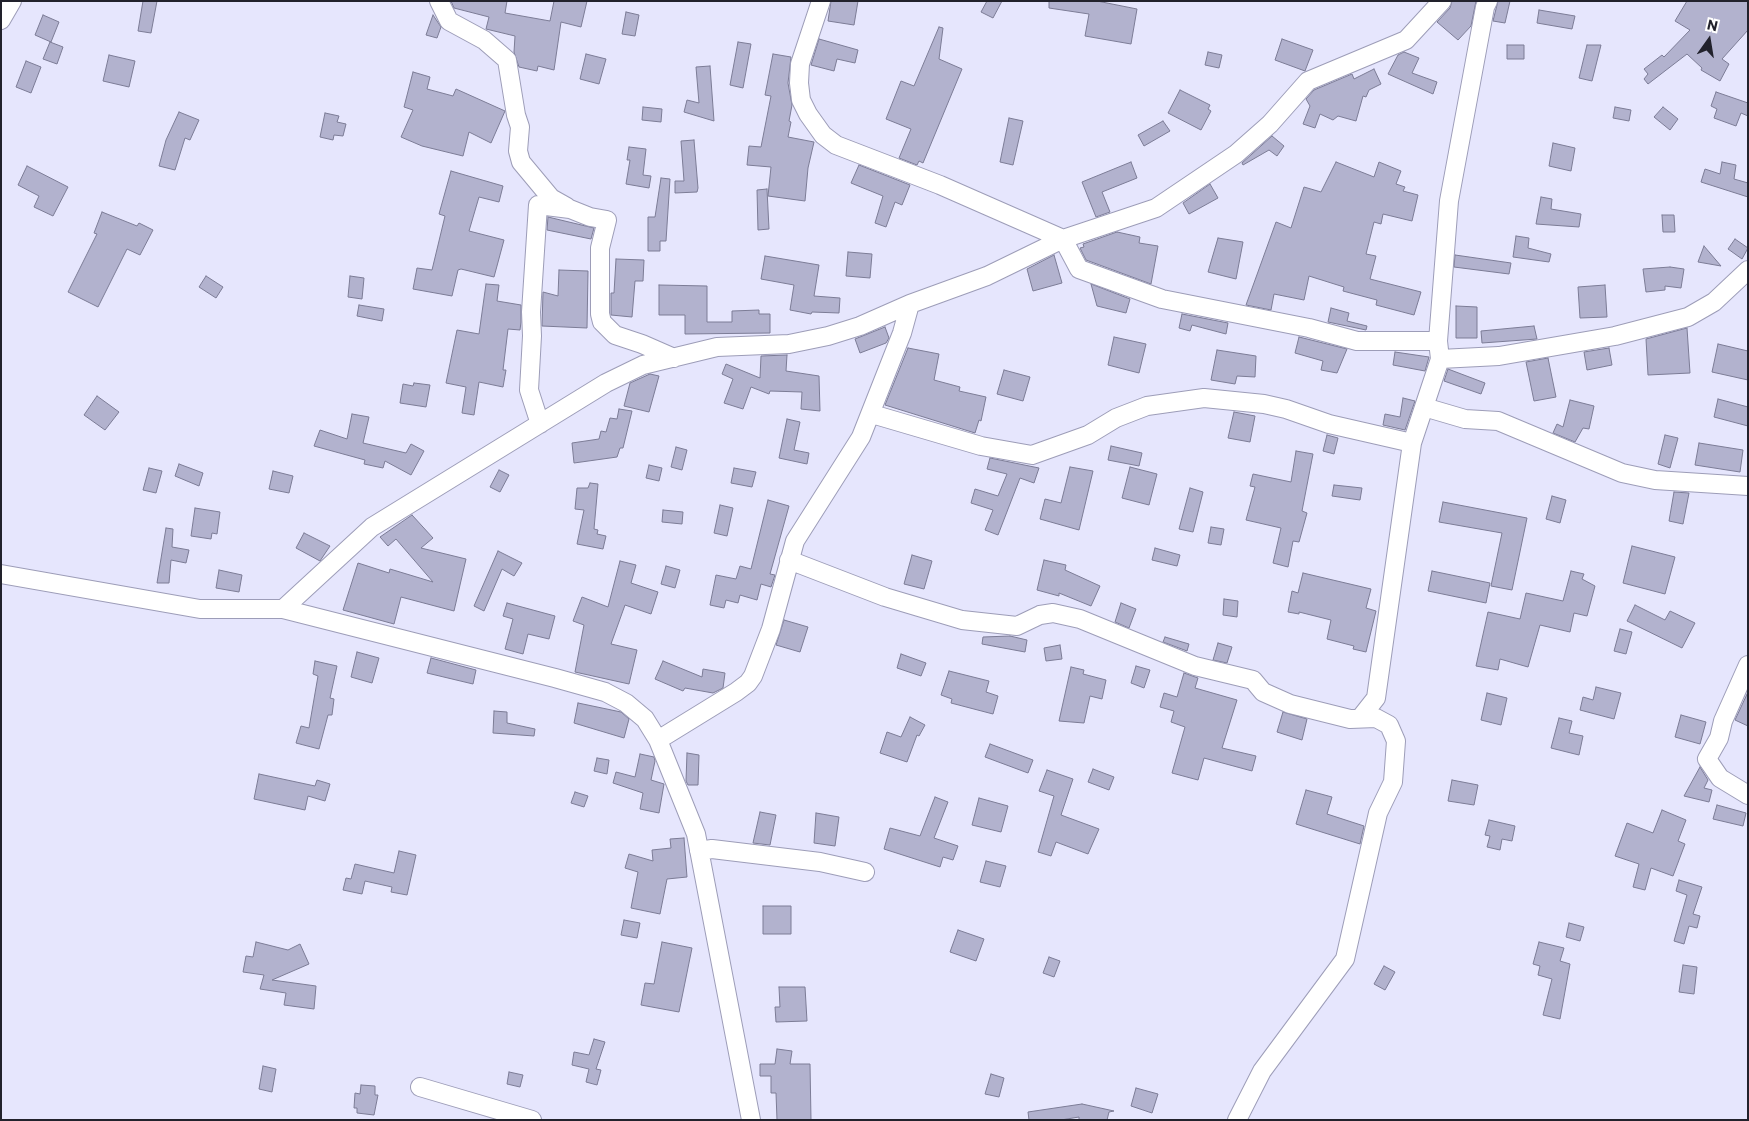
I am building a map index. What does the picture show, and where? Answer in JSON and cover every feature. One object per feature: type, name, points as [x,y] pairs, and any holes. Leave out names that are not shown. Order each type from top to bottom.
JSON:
[{"type":"street","points":[[1,20],[12,1]]},
{"type":"street","points":[[439,1],[449,21],[484,40],[506,58],[516,116],[520,127],[518,151],[521,162],[551,198],[570,209],[590,217],[606,220],[600,248],[600,314],[602,322],[615,335],[674,358]]},
{"type":"street","points":[[821,1],[800,64],[799,83],[801,100],[808,114],[823,135],[836,145],[940,185],[1063,240],[1078,269],[1162,299],[1309,328],[1357,341],[1438,341]]},
{"type":"street","points":[[283,610],[372,527],[606,382],[642,365],[717,347],[788,344],[828,336],[860,326],[910,304],[986,276],[1063,240],[1156,208],[1236,154],[1270,124],[1308,81],[1406,40],[1442,1]]},
{"type":"street","points":[[1361,717],[1376,698],[1412,443],[1440,359],[1438,341],[1450,200],[1485,7],[1488,1]]},
{"type":"street","points":[[540,424],[529,390],[531,312],[538,205],[570,209]]},
{"type":"street","points":[[1440,359],[1499,356],[1624,334],[1688,317],[1714,302],[1744,279]]},
{"type":"street","points":[[658,740],[748,684],[758,665],[771,630],[789,560],[800,532],[861,437],[872,414],[902,333],[910,304]]},
{"type":"street","points":[[872,414],[981,446],[1032,455],[1080,439],[1116,418],[1147,406],[1204,398],[1271,406],[1329,424],[1412,443]]},
{"type":"street","points":[[1424,407],[1465,419],[1498,421],[1622,473],[1655,480],[1748,486]]},
{"type":"street","points":[[789,560],[885,597],[962,620],[1016,626],[1040,615],[1052,613],[1080,619],[1114,635],[1195,666],[1253,680],[1263,692],[1290,704],[1350,719],[1361,717],[1376,718],[1389,725],[1396,741],[1397,750],[1393,782],[1378,814],[1345,959],[1262,1071],[1237,1120]]},
{"type":"street","points":[[1,574],[200,609],[283,610],[605,692],[626,703],[645,719],[658,740],[696,834],[751,1120]]},
{"type":"street","points":[[1748,665],[1723,721],[1719,738],[1709,754],[1709,763],[1715,768],[1720,778],[1748,795]]},
{"type":"street","points":[[1703,750],[1719,738]]},
{"type":"street","points":[[699,851],[712,849],[820,862],[865,872]]},
{"type":"street","points":[[420,1087],[532,1120]]},
{"type":"building","points":[[143,1],[157,1],[151,33],[138,31]]},
{"type":"building","points":[[451,1],[507,1],[505,13],[550,21],[554,1],[587,1],[581,27],[561,22],[554,70],[538,66],[537,71],[519,67],[514,52],[515,36],[486,29],[489,17],[454,8]]},
{"type":"building","points":[[831,1],[858,1],[854,25],[828,21]]},
{"type":"building","points":[[987,1],[1002,1],[993,18],[981,12]]},
{"type":"building","points":[[1049,1],[1097,1],[1137,9],[1131,44],[1085,36],[1089,14],[1049,8]]},
{"type":"building","points":[[1452,1],[1476,1],[1471,26],[1458,40],[1437,22],[1450,8]]},
{"type":"building","points":[[1498,1],[1510,1],[1505,23],[1493,21]]},
{"type":"building","points":[[1687,1],[1748,1],[1748,30],[1722,59],[1729,64],[1720,81],[1701,70],[1702,68],[1687,54],[1648,84],[1644,79],[1648,74],[1644,69],[1662,55],[1664,57],[1690,30],[1675,21]]},
{"type":"building","points":[[1539,10],[1575,16],[1572,29],[1537,23]]},
{"type":"building","points":[[626,12],[639,15],[635,36],[622,34]]},
{"type":"building","points":[[43,15],[59,22],[51,42],[35,35]]},
{"type":"building","points":[[433,15],[441,27],[437,38],[426,35]]},
{"type":"building","points":[[939,27],[943,28],[939,59],[962,69],[923,163],[919,161],[917,165],[899,158],[911,129],[886,119],[901,81],[914,86]]},
{"type":"building","points":[[819,39],[858,50],[855,63],[837,59],[834,71],[811,65]]},
{"type":"building","points":[[1282,39],[1313,50],[1305,71],[1275,60]]},
{"type":"building","points":[[50,42],[63,47],[57,64],[43,59]]},
{"type":"building","points":[[738,42],[751,44],[743,88],[730,85]]},
{"type":"building","points":[[1507,45],[1524,45],[1524,59],[1507,59]]},
{"type":"building","points":[[1587,45],[1601,45],[1592,81],[1579,78]]},
{"type":"building","points":[[1208,52],[1222,55],[1219,68],[1205,65]]},
{"type":"building","points":[[1404,52],[1419,58],[1412,73],[1437,82],[1433,94],[1388,74],[1398,55]]},
{"type":"building","points":[[586,54],[606,59],[599,84],[580,79]]},
{"type":"building","points":[[773,54],[791,57],[788,83],[792,105],[788,137],[814,142],[808,168],[805,201],[768,196],[771,167],[747,165],[749,146],[761,147],[771,96],[765,95]]},
{"type":"building","points":[[109,55],[135,61],[129,87],[103,81]]},
{"type":"building","points":[[26,61],[41,67],[31,93],[16,87]]},
{"type":"building","points":[[710,66],[714,121],[684,112],[687,100],[699,103],[696,67]]},
{"type":"building","points":[[1374,69],[1381,84],[1369,90],[1366,97],[1363,96],[1356,121],[1338,116],[1333,120],[1320,114],[1315,128],[1303,124],[1310,106],[1306,99],[1314,90],[1352,74],[1354,79]]},
{"type":"building","points":[[413,72],[430,77],[427,89],[453,96],[456,89],[505,111],[491,143],[469,132],[463,156],[422,146],[401,137],[413,110],[404,107]]},
{"type":"building","points":[[1180,90],[1210,105],[1208,109],[1211,111],[1201,130],[1168,113]]},
{"type":"building","points":[[1716,92],[1748,103],[1748,116],[1741,113],[1736,126],[1714,118],[1717,109],[1711,106]]},
{"type":"building","points":[[643,107],[662,109],[661,122],[642,120]]},
{"type":"building","points":[[1615,107],[1631,110],[1629,121],[1613,118]]},
{"type":"building","points":[[1663,107],[1678,119],[1670,130],[1654,117]]},
{"type":"building","points":[[179,112],[199,120],[190,140],[185,138],[175,170],[159,166],[166,140]]},
{"type":"building","points":[[325,113],[339,116],[337,122],[346,124],[343,136],[334,135],[333,140],[320,137]]},
{"type":"building","points":[[1009,118],[1023,121],[1013,165],[1000,162]]},
{"type":"building","points":[[1163,121],[1170,131],[1144,146],[1138,135]]},
{"type":"building","points":[[1272,136],[1284,146],[1277,156],[1269,150],[1243,165],[1242,163]]},
{"type":"building","points":[[694,140],[697,192],[675,193],[675,181],[684,181],[681,141]]},
{"type":"building","points":[[1553,143],[1575,148],[1571,171],[1549,166]]},
{"type":"building","points":[[629,147],[646,149],[643,175],[651,176],[649,188],[626,184],[630,160],[627,160]]},
{"type":"building","points":[[1131,162],[1137,178],[1102,192],[1110,212],[1096,217],[1082,182]]},
{"type":"building","points":[[1336,162],[1374,177],[1379,162],[1401,171],[1396,184],[1405,187],[1403,191],[1418,195],[1412,221],[1383,214],[1381,224],[1374,222],[1366,254],[1376,256],[1370,279],[1421,292],[1414,315],[1376,305],[1377,300],[1343,291],[1344,287],[1309,276],[1304,300],[1274,294],[1271,310],[1246,305],[1276,222],[1291,228],[1304,187],[1321,192]]},
{"type":"building","points":[[1722,162],[1736,165],[1734,179],[1748,183],[1748,197],[1701,182],[1705,169],[1720,174]]},
{"type":"building","points":[[859,165],[910,185],[902,205],[895,202],[886,227],[875,223],[883,196],[851,183]]},
{"type":"building","points":[[27,166],[68,187],[53,216],[34,207],[39,196],[18,185]]},
{"type":"building","points":[[451,171],[503,186],[499,202],[479,197],[469,231],[504,240],[494,277],[461,269],[458,270],[452,296],[413,289],[417,268],[432,270],[445,216],[439,214]]},
{"type":"building","points":[[661,178],[670,179],[666,241],[660,241],[660,251],[648,251],[648,217],[655,217]]},
{"type":"building","points":[[1210,184],[1218,198],[1189,214],[1183,203]]},
{"type":"building","points":[[767,189],[769,229],[758,230],[757,190]]},
{"type":"building","points":[[1541,197],[1552,199],[1551,209],[1581,214],[1579,227],[1536,224]]},
{"type":"building","points":[[102,212],[137,226],[139,223],[153,230],[140,255],[127,249],[98,307],[68,292],[97,234],[94,233]]},
{"type":"building","points":[[1662,215],[1674,215],[1675,232],[1663,232]]},
{"type":"building","points":[[548,217],[594,228],[591,239],[547,230]]},
{"type":"building","points":[[1117,232],[1140,237],[1139,243],[1158,246],[1151,284],[1086,260],[1080,248],[1084,247],[1083,244]]},
{"type":"building","points":[[1516,236],[1529,238],[1528,248],[1551,254],[1549,262],[1513,257]]},
{"type":"building","points":[[1218,238],[1243,242],[1236,279],[1208,272]]},
{"type":"building","points":[[1735,239],[1748,248],[1742,259],[1728,249]]},
{"type":"building","points":[[1704,246],[1721,266],[1698,262]]},
{"type":"building","points":[[848,252],[872,254],[870,278],[846,276]]},
{"type":"building","points":[[1054,255],[1062,283],[1033,291],[1027,269]]},
{"type":"building","points":[[1455,255],[1511,263],[1509,274],[1454,267]]},
{"type":"building","points":[[765,256],[819,265],[814,296],[840,298],[839,313],[812,312],[811,314],[790,310],[794,285],[761,279]]},
{"type":"building","points":[[616,259],[644,260],[643,281],[635,281],[632,317],[611,315],[611,293],[614,293]]},
{"type":"building","points":[[1670,267],[1684,269],[1681,288],[1665,286],[1665,290],[1646,292],[1643,269]]},
{"type":"building","points":[[559,270],[588,271],[587,328],[542,326],[543,292],[558,296]]},
{"type":"building","points":[[206,276],[223,287],[216,298],[199,287]]},
{"type":"building","points":[[350,276],[364,278],[362,299],[348,297]]},
{"type":"building","points":[[486,284],[499,285],[497,301],[521,305],[521,322],[520,330],[508,329],[503,370],[506,370],[503,387],[479,382],[474,415],[462,413],[466,387],[446,383],[457,330],[479,334]]},
{"type":"building","points":[[1091,284],[1130,299],[1126,313],[1097,306]]},
{"type":"building","points":[[659,285],[707,286],[707,322],[732,322],[732,311],[759,310],[759,314],[770,314],[770,333],[685,334],[685,315],[659,315]]},
{"type":"building","points":[[1605,285],[1607,317],[1580,318],[1578,287]]},
{"type":"building","points":[[359,305],[384,309],[382,321],[357,316]]},
{"type":"building","points":[[1456,306],[1477,307],[1477,338],[1456,338]]},
{"type":"building","points":[[1331,308],[1349,313],[1347,321],[1367,326],[1366,330],[1328,322]]},
{"type":"building","points":[[1182,314],[1228,323],[1226,334],[1192,325],[1190,331],[1179,328]]},
{"type":"building","points":[[1534,326],[1537,339],[1482,343],[1481,331]]},
{"type":"building","points":[[885,327],[889,338],[886,343],[860,353],[855,339]]},
{"type":"building","points":[[1687,328],[1690,373],[1648,375],[1646,339]]},
{"type":"building","points":[[1114,337],[1146,344],[1139,373],[1108,365]]},
{"type":"building","points":[[1299,337],[1347,349],[1337,373],[1321,370],[1323,361],[1295,353]]},
{"type":"building","points":[[1718,344],[1748,351],[1748,380],[1712,372]]},
{"type":"building","points":[[908,348],[939,354],[934,380],[960,387],[959,391],[986,397],[981,421],[979,420],[975,433],[885,405]]},
{"type":"building","points":[[1609,348],[1612,365],[1587,370],[1584,352]]},
{"type":"building","points":[[1217,350],[1256,356],[1255,377],[1237,376],[1235,384],[1211,380]]},
{"type":"building","points":[[1395,352],[1429,357],[1425,371],[1393,365]]},
{"type":"building","points":[[787,355],[786,371],[819,376],[820,411],[801,409],[802,392],[770,391],[769,394],[751,387],[743,409],[724,403],[733,379],[722,374],[726,364],[760,378],[761,356]]},
{"type":"building","points":[[1548,358],[1556,397],[1534,401],[1526,362]]},
{"type":"building","points":[[1448,369],[1485,383],[1481,394],[1444,381]]},
{"type":"building","points":[[1004,370],[1030,377],[1023,401],[997,394]]},
{"type":"building","points":[[650,374],[659,376],[649,412],[624,406],[630,383]]},
{"type":"building","points":[[414,383],[430,385],[426,407],[400,403],[403,384],[413,386]]},
{"type":"building","points":[[97,396],[119,412],[105,430],[84,415]]},
{"type":"building","points":[[1403,398],[1415,401],[1405,430],[1383,425],[1385,414],[1400,417]]},
{"type":"building","points":[[1718,399],[1748,407],[1748,426],[1714,417]]},
{"type":"building","points":[[1570,400],[1594,406],[1589,429],[1583,428],[1575,442],[1553,433],[1557,424],[1563,427]]},
{"type":"building","points":[[619,409],[632,411],[623,448],[620,448],[617,457],[574,463],[572,443],[599,439],[601,431],[606,432],[610,418],[617,419]]},
{"type":"building","points":[[1234,412],[1255,416],[1250,442],[1228,438]]},
{"type":"building","points":[[352,414],[369,417],[363,443],[406,453],[411,444],[424,451],[411,475],[385,461],[383,468],[364,464],[365,460],[314,446],[320,430],[347,439]]},
{"type":"building","points":[[787,419],[800,422],[794,450],[809,453],[807,464],[779,458]]},
{"type":"building","points":[[1327,435],[1338,438],[1334,454],[1323,451]]},
{"type":"building","points":[[1665,435],[1678,438],[1670,468],[1658,464]]},
{"type":"building","points":[[1699,443],[1743,450],[1740,472],[1695,465]]},
{"type":"building","points":[[1111,446],[1142,453],[1139,466],[1108,460]]},
{"type":"building","points":[[676,447],[687,450],[682,470],[671,467]]},
{"type":"building","points":[[1296,451],[1313,454],[1302,511],[1307,513],[1299,542],[1293,541],[1288,567],[1273,563],[1281,528],[1246,520],[1255,487],[1250,486],[1253,474],[1291,482]]},
{"type":"building","points":[[990,458],[1039,468],[1034,483],[1020,478],[998,535],[985,530],[993,510],[971,503],[975,489],[998,496],[1007,474],[987,469]]},
{"type":"building","points":[[179,464],[203,473],[199,486],[175,476]]},
{"type":"building","points":[[649,465],[662,468],[659,481],[646,478]]},
{"type":"building","points":[[1070,467],[1093,471],[1079,530],[1040,519],[1045,499],[1061,503]]},
{"type":"building","points":[[1130,467],[1157,474],[1149,505],[1122,498]]},
{"type":"building","points":[[149,468],[162,471],[156,493],[143,490]]},
{"type":"building","points":[[734,468],[756,472],[752,487],[731,483]]},
{"type":"building","points":[[499,470],[509,475],[500,492],[490,487]]},
{"type":"building","points":[[273,471],[293,476],[289,493],[269,489]]},
{"type":"building","points":[[590,483],[598,484],[594,529],[598,530],[597,534],[606,536],[603,549],[577,544],[584,510],[575,509],[577,488],[588,488]]},
{"type":"building","points":[[1334,485],[1362,488],[1360,500],[1332,496]]},
{"type":"building","points":[[1190,488],[1203,492],[1193,532],[1179,529]]},
{"type":"building","points":[[1674,492],[1689,493],[1683,524],[1669,521]]},
{"type":"building","points":[[1552,496],[1566,500],[1560,523],[1546,519]]},
{"type":"building","points":[[768,500],[789,506],[770,574],[775,575],[771,587],[761,584],[757,600],[740,595],[738,603],[726,600],[724,608],[710,605],[716,575],[736,579],[740,566],[751,569]]},
{"type":"building","points":[[1443,502],[1527,518],[1512,590],[1491,586],[1502,533],[1439,522]]},
{"type":"building","points":[[720,505],[733,508],[727,536],[714,533]]},
{"type":"building","points":[[195,508],[220,512],[217,534],[212,533],[211,539],[191,536]]},
{"type":"building","points":[[663,510],[683,512],[682,524],[662,522]]},
{"type":"building","points":[[412,515],[433,538],[421,548],[466,559],[454,611],[401,597],[394,624],[343,610],[358,563],[389,573],[390,569],[433,582],[396,539],[388,546],[380,537]]},
{"type":"building","points":[[1211,527],[1224,529],[1221,545],[1208,543]]},
{"type":"building","points":[[166,528],[173,529],[172,547],[189,550],[186,563],[171,560],[169,583],[157,583]]},
{"type":"building","points":[[304,533],[330,546],[320,561],[296,548]]},
{"type":"building","points":[[1632,546],[1675,557],[1665,594],[1623,583]]},
{"type":"building","points":[[1155,548],[1180,555],[1177,566],[1152,560]]},
{"type":"building","points":[[498,551],[522,563],[514,576],[502,569],[484,611],[474,606]]},
{"type":"building","points":[[912,555],[932,561],[924,589],[904,584]]},
{"type":"building","points":[[1044,560],[1066,565],[1065,570],[1100,586],[1091,606],[1059,593],[1059,596],[1037,590]]},
{"type":"building","points":[[620,561],[636,565],[631,583],[658,592],[651,614],[625,605],[611,644],[637,650],[629,684],[575,672],[584,625],[573,621],[582,597],[608,607]]},
{"type":"building","points":[[666,566],[680,570],[675,588],[661,584]]},
{"type":"building","points":[[219,570],[242,575],[239,592],[216,588]]},
{"type":"building","points":[[1432,571],[1490,583],[1486,603],[1428,591]]},
{"type":"building","points":[[1571,571],[1584,574],[1582,579],[1595,586],[1587,616],[1574,613],[1570,632],[1540,625],[1528,667],[1500,659],[1498,670],[1476,666],[1488,612],[1520,619],[1526,593],[1563,601]]},
{"type":"building","points":[[1303,573],[1371,589],[1366,608],[1376,611],[1366,652],[1353,649],[1354,646],[1327,639],[1331,620],[1299,612],[1299,614],[1288,612],[1292,591],[1298,593]]},
{"type":"building","points":[[1224,599],[1238,601],[1237,617],[1223,615]]},
{"type":"building","points":[[507,603],[555,616],[549,639],[528,634],[523,654],[505,649],[513,619],[503,616]]},
{"type":"building","points":[[1121,603],[1136,609],[1129,628],[1115,622]]},
{"type":"building","points":[[1635,605],[1665,620],[1670,611],[1695,623],[1682,648],[1627,621]]},
{"type":"building","points":[[784,620],[808,627],[800,652],[776,645]]},
{"type":"building","points":[[1620,629],[1632,632],[1626,654],[1614,651]]},
{"type":"building","points":[[1010,636],[1027,640],[1025,652],[982,644],[983,637]]},
{"type":"building","points":[[1165,637],[1189,644],[1187,651],[1163,642]]},
{"type":"building","points":[[1218,643],[1232,647],[1227,663],[1213,660]]},
{"type":"building","points":[[1060,645],[1062,659],[1046,661],[1044,648]]},
{"type":"building","points":[[357,652],[379,658],[372,683],[351,677]]},
{"type":"building","points":[[901,654],[926,663],[921,676],[897,668]]},
{"type":"building","points":[[431,658],[476,670],[473,684],[427,673]]},
{"type":"building","points":[[315,661],[337,666],[330,698],[334,699],[332,715],[328,715],[319,749],[296,743],[301,726],[309,728],[318,676],[313,674]]},
{"type":"building","points":[[663,661],[702,677],[703,669],[725,673],[723,688],[713,693],[685,688],[683,691],[655,679]]},
{"type":"building","points":[[1136,666],[1150,670],[1144,688],[1131,683]]},
{"type":"building","points":[[1071,667],[1084,670],[1083,674],[1106,680],[1102,699],[1090,696],[1084,723],[1059,721]]},
{"type":"building","points":[[949,671],[989,681],[986,692],[998,696],[993,714],[951,703],[952,699],[941,695]]},
{"type":"building","points":[[1184,673],[1198,678],[1195,688],[1237,700],[1222,748],[1256,756],[1252,771],[1204,758],[1198,780],[1172,773],[1185,727],[1171,722],[1174,711],[1160,707],[1164,693],[1177,697]]},
{"type":"building","points":[[1596,687],[1621,693],[1614,719],[1580,710],[1583,697],[1593,700]]},
{"type":"building","points":[[1748,692],[1748,726],[1735,720]]},
{"type":"building","points":[[1487,693],[1507,698],[1501,725],[1481,720]]},
{"type":"building","points":[[578,703],[621,712],[629,719],[624,738],[574,723]]},
{"type":"building","points":[[494,711],[507,712],[507,723],[535,729],[534,736],[493,733]]},
{"type":"building","points":[[1283,712],[1307,719],[1302,740],[1277,732]]},
{"type":"building","points":[[1681,715],[1706,722],[1700,744],[1675,737]]},
{"type":"building","points":[[910,717],[925,725],[919,736],[917,735],[907,762],[880,753],[887,732],[901,737]]},
{"type":"building","points":[[1559,718],[1572,721],[1569,733],[1583,736],[1579,755],[1551,748]]},
{"type":"building","points":[[990,744],[1033,760],[1028,773],[985,757]]},
{"type":"building","points":[[687,753],[699,755],[698,785],[688,785],[686,781]]},
{"type":"building","points":[[640,754],[654,757],[655,761],[651,780],[664,784],[659,813],[640,809],[643,793],[613,783],[616,772],[635,777]]},
{"type":"building","points":[[597,758],[609,760],[607,774],[594,771]]},
{"type":"building","points":[[1700,767],[1708,780],[1704,788],[1712,790],[1709,802],[1684,796]]},
{"type":"building","points":[[1093,769],[1114,777],[1109,790],[1088,782]]},
{"type":"building","points":[[1047,770],[1073,779],[1061,815],[1099,829],[1088,854],[1056,842],[1051,856],[1038,852],[1054,796],[1039,791]]},
{"type":"building","points":[[259,774],[315,786],[317,780],[330,784],[325,801],[308,796],[305,810],[254,799]]},
{"type":"building","points":[[1452,780],[1478,785],[1474,805],[1448,801]]},
{"type":"building","points":[[1306,790],[1332,797],[1327,814],[1364,826],[1360,844],[1296,824]]},
{"type":"building","points":[[575,792],[588,796],[584,807],[571,803]]},
{"type":"building","points":[[935,797],[948,802],[934,838],[958,846],[953,860],[943,857],[940,867],[884,849],[890,828],[920,836]]},
{"type":"building","points":[[979,798],[1008,806],[1001,832],[972,825]]},
{"type":"building","points":[[1717,805],[1746,813],[1743,826],[1713,819]]},
{"type":"building","points":[[1662,810],[1686,820],[1678,841],[1685,844],[1673,876],[1651,868],[1645,890],[1633,887],[1639,864],[1615,856],[1627,823],[1653,833]]},
{"type":"building","points":[[760,812],[776,815],[770,845],[753,843]]},
{"type":"building","points":[[816,813],[839,817],[835,846],[814,843]]},
{"type":"building","points":[[1489,820],[1515,826],[1512,841],[1502,839],[1500,850],[1487,847],[1490,836],[1485,835]]},
{"type":"building","points":[[684,838],[687,877],[667,879],[660,914],[631,908],[638,872],[625,868],[629,854],[653,861],[652,850],[671,848],[670,839]]},
{"type":"building","points":[[399,851],[416,855],[407,895],[391,892],[392,887],[365,881],[362,894],[343,890],[346,878],[351,879],[355,864],[394,873]]},
{"type":"building","points":[[986,861],[1006,866],[1000,887],[980,882]]},
{"type":"building","points":[[1679,880],[1702,887],[1693,914],[1700,916],[1697,928],[1689,926],[1684,944],[1674,941],[1687,895],[1676,891]]},
{"type":"building","points":[[763,906],[791,906],[791,934],[763,934]]},
{"type":"building","points":[[624,920],[640,923],[637,938],[621,935]]},
{"type":"building","points":[[1569,923],[1584,927],[1580,941],[1566,937]]},
{"type":"building","points":[[958,930],[984,939],[976,961],[950,952]]},
{"type":"building","points":[[256,942],[288,950],[300,944],[309,964],[272,980],[316,986],[314,1009],[284,1005],[286,993],[260,989],[264,975],[243,972],[246,956],[253,957]]},
{"type":"building","points":[[662,942],[692,948],[679,1012],[641,1005],[645,983],[654,984]]},
{"type":"building","points":[[1539,942],[1564,948],[1560,961],[1570,964],[1560,1019],[1543,1015],[1552,979],[1538,975],[1540,966],[1533,964]]},
{"type":"building","points":[[1049,957],[1060,961],[1054,977],[1043,973]]},
{"type":"building","points":[[1683,965],[1697,967],[1694,994],[1679,992]]},
{"type":"building","points":[[1384,966],[1395,972],[1385,990],[1374,984]]},
{"type":"building","points":[[779,987],[805,987],[807,1021],[776,1022],[775,1007],[780,1007]]},
{"type":"building","points":[[594,1039],[605,1042],[596,1069],[601,1070],[597,1085],[586,1082],[589,1069],[572,1065],[574,1052],[589,1055]]},
{"type":"building","points":[[777,1049],[792,1051],[790,1064],[810,1064],[811,1120],[777,1120],[776,1093],[771,1093],[771,1076],[760,1076],[760,1064],[775,1064]]},
{"type":"building","points":[[263,1066],[276,1069],[272,1092],[259,1089]]},
{"type":"building","points":[[509,1072],[523,1075],[520,1087],[507,1084]]},
{"type":"building","points":[[991,1074],[1004,1078],[999,1097],[985,1094]]},
{"type":"building","points":[[361,1085],[375,1086],[375,1095],[378,1095],[374,1115],[357,1113],[357,1108],[354,1108],[355,1093],[360,1094]]},
{"type":"building","points":[[1136,1088],[1158,1094],[1152,1113],[1131,1106]]},
{"type":"building","points":[[1082,1104],[1114,1111],[1109,1112],[1107,1120],[1079,1120],[1079,1117],[1061,1120],[1029,1120],[1028,1112]]}]
